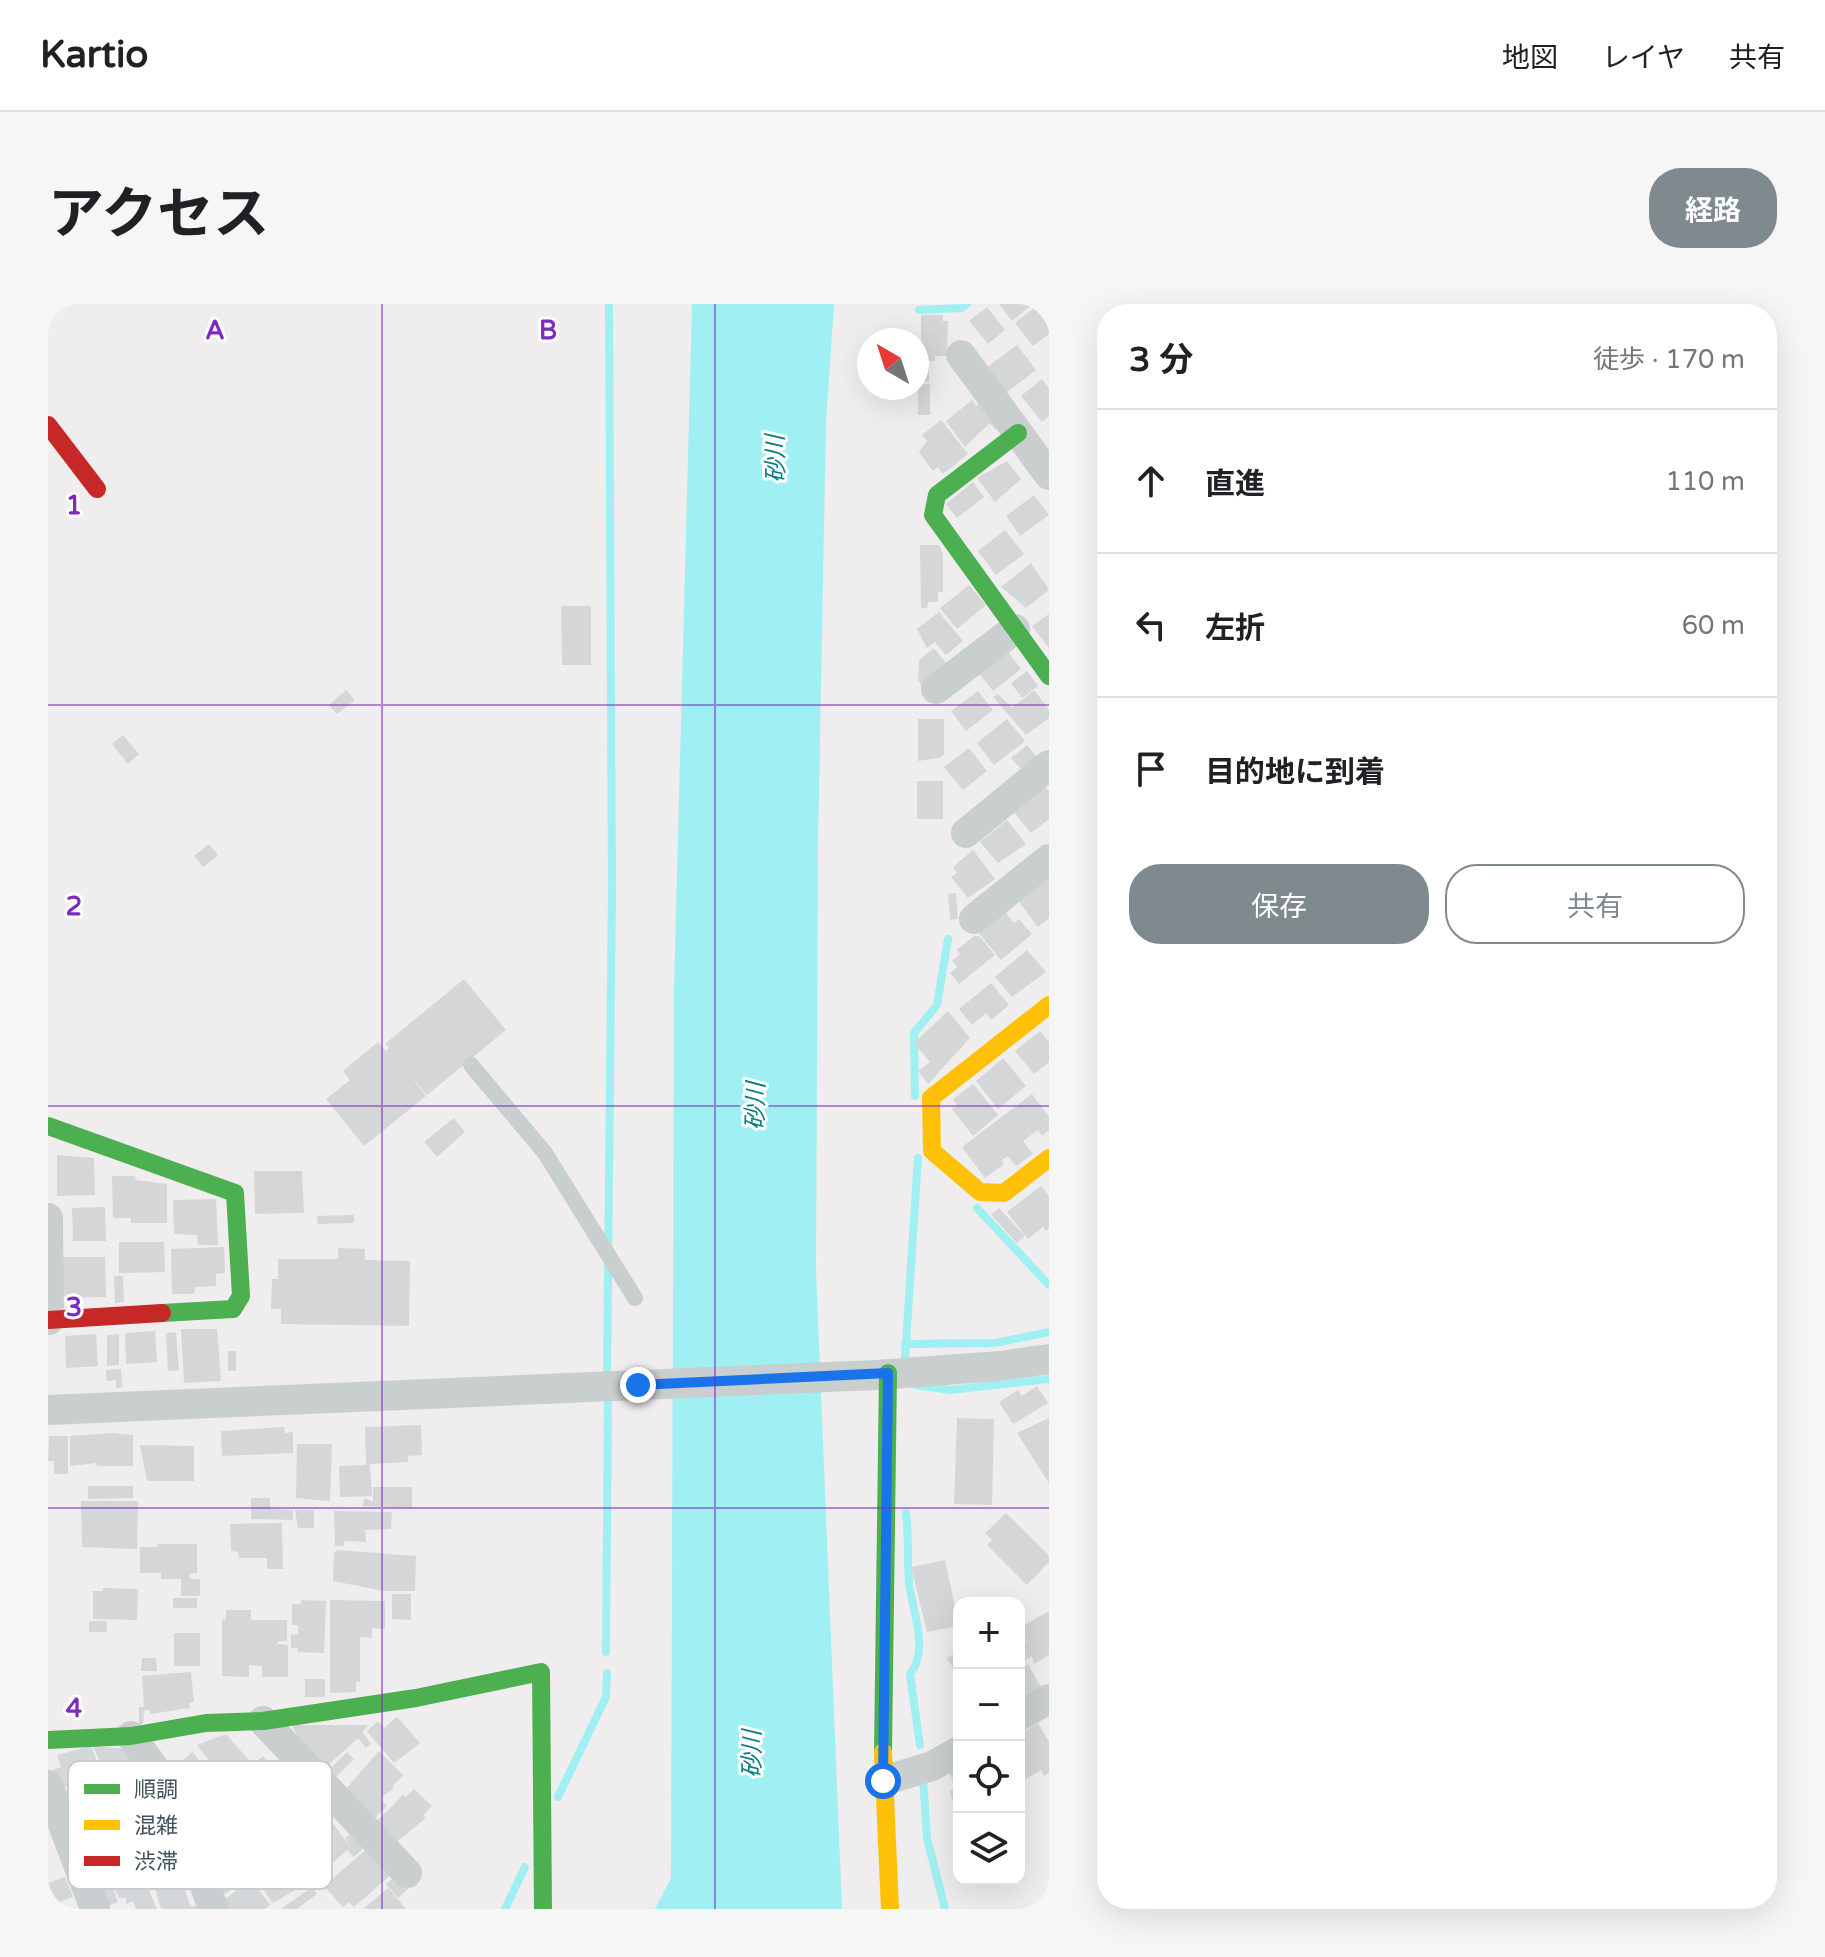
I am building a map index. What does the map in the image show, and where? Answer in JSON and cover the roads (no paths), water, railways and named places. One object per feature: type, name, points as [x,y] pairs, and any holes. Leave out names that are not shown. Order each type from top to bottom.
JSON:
[{"type":"street","points":[[961,355],[1049,475]]},
{"type":"street","points":[[48,425],[97,489]]},
{"type":"street","points":[[1018,433],[937,495],[933,515],[1049,676]]},
{"type":"street","points":[[936,689],[1015,629]]},
{"type":"street","points":[[966,833],[1049,765]]},
{"type":"street","points":[[974,919],[1049,859]]},
{"type":"street","points":[[1049,1005],[931,1098],[932,1151],[980,1192],[1004,1193],[1049,1158]]},
{"type":"street","points":[[48,1126],[235,1193],[241,1296],[233,1309],[49,1320],[48,1218]]},
{"type":"street","points":[[48,1410],[883,1374],[1000,1366],[1049,1359]]},
{"type":"street","points":[[883,1374],[883,1781],[890,1909]]},
{"type":"street","points":[[48,1740],[131,1736],[206,1723],[263,1721],[416,1698],[541,1672],[543,1909]]},
{"type":"street","points":[[1025,1713],[1049,1699]]},
{"type":"street","points":[[263,1721],[301,1761]]},
{"type":"street","points":[[131,1736],[149,1761]]},
{"type":"street","points":[[883,1781],[932,1766],[953,1754]]},
{"type":"street","points":[[48,1785],[68,1838]]},
{"type":"street","points":[[332,1794],[407,1873]]},
{"type":"street","points":[[87,1889],[95,1909]]},
{"type":"street","points":[[206,1889],[214,1909]]},
{"type":"lane","points":[[471,1065],[545,1153],[635,1298]]},
{"type":"water","name":"砂川","points":[[692,304],[834,304],[826,422],[818,846],[816,1271],[842,1909],[655,1909],[671,1878],[674,987]]},
{"type":"waterway","points":[[607,1374],[612,890],[609,304]]},
{"type":"waterway","points":[[919,310],[962,308],[967,304]]},
{"type":"waterway","points":[[915,1096],[914,1033],[937,1005],[948,939]]},
{"type":"waterway","points":[[905,1359],[918,1158]]},
{"type":"waterway","points":[[977,1208],[1049,1285]]},
{"type":"waterway","points":[[905,1344],[995,1343],[1049,1332]]},
{"type":"waterway","points":[[916,1385],[950,1390],[1049,1379]]},
{"type":"waterway","points":[[606,1652],[608,1400]]},
{"type":"waterway","points":[[906,1513],[909,1583],[919,1642],[916,1664],[910,1674],[920,1745]]},
{"type":"waterway","points":[[558,1797],[606,1697],[607,1673]]},
{"type":"waterway","points":[[923,1778],[927,1838],[945,1909]]},
{"type":"waterway","points":[[505,1909],[525,1867]]}]
